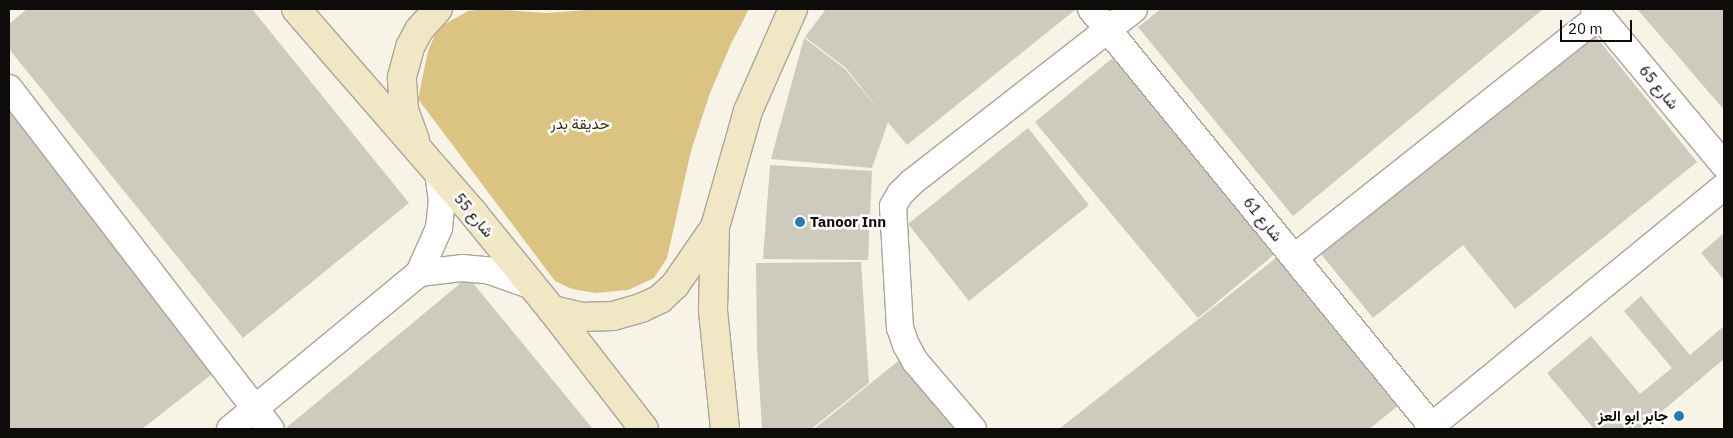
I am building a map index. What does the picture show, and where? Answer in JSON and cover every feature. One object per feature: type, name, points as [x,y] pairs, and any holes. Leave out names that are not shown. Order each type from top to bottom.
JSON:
[{"type":"street","name":"شارع 55","points":[[296,9],[438,172],[533,286],[644,429]]},
{"type":"street","points":[[418,149],[404,109],[402,77],[414,38],[430,15],[438,9]]},
{"type":"street","name":"شارع 61","points":[[1091,9],[1432,428]]},
{"type":"street","points":[[973,429],[916,361],[906,345],[900,328],[893,206],[900,194],[912,182],[1134,9]]},
{"type":"street","points":[[725,429],[712,310],[715,227],[748,111],[791,10]]},
{"type":"street","points":[[1294,257],[1596,12]]},
{"type":"street","name":"شارع 65","points":[[1596,12],[1724,165]]},
{"type":"street","points":[[9,88],[264,420]]},
{"type":"street","points":[[230,429],[264,420],[419,273],[439,228],[442,201],[438,172]]},
{"type":"street","points":[[1432,428],[1724,187]]},
{"type":"street","points":[[552,310],[582,317],[613,316],[641,308],[660,299],[675,285],[715,227]]},
{"type":"street","points":[[419,273],[462,268],[487,270],[533,286]]},
{"type":"green space","name":"حديقة بدر","points":[[489,9],[546,13],[600,9],[749,9],[731,44],[710,93],[691,151],[667,258],[654,278],[628,290],[596,293],[572,289],[555,281],[418,99],[428,51],[438,28],[468,11]]},
{"type":"building","points":[[27,9],[252,9],[409,203],[243,338],[9,49],[9,24]]},
{"type":"building","points":[[826,9],[1075,10],[907,145],[888,122],[872,168],[771,159],[804,38],[845,69],[882,114],[846,68],[805,37]]},
{"type":"building","points":[[1161,9],[1543,9],[1293,216],[1138,27]]},
{"type":"building","points":[[1637,9],[1724,9],[1724,110],[1683,62]]},
{"type":"building","points":[[1594,34],[1697,162],[1515,309],[1463,245],[1373,318],[1321,254]]},
{"type":"building","points":[[1115,56],[1277,252],[1198,318],[1035,122]]},
{"type":"building","points":[[9,110],[216,371],[142,429],[9,429]]},
{"type":"building","points":[[1028,128],[1089,205],[969,301],[908,224]]},
{"type":"building","points":[[770,165],[872,171],[868,260],[763,259]]},
{"type":"building","points":[[1724,233],[1724,280],[1701,253]]},
{"type":"building","points":[[1280,255],[1398,406],[1369,429],[1059,429]]},
{"type":"building","points":[[861,262],[869,383],[811,429],[762,429],[757,346],[756,263]]},
{"type":"building","points":[[468,277],[593,429],[286,428]]},
{"type":"building","points":[[1641,296],[1690,355],[1724,326],[1724,359],[1641,429],[1594,429],[1547,373],[1591,336],[1640,394],[1672,368],[1624,311]]},
{"type":"building","points":[[902,358],[960,429],[814,429]]},
{"type":"place","name":"Tanoor Inn","points":[[800,222]]},
{"type":"place","name":"جابر ابو العز","points":[[1679,416]]}]
